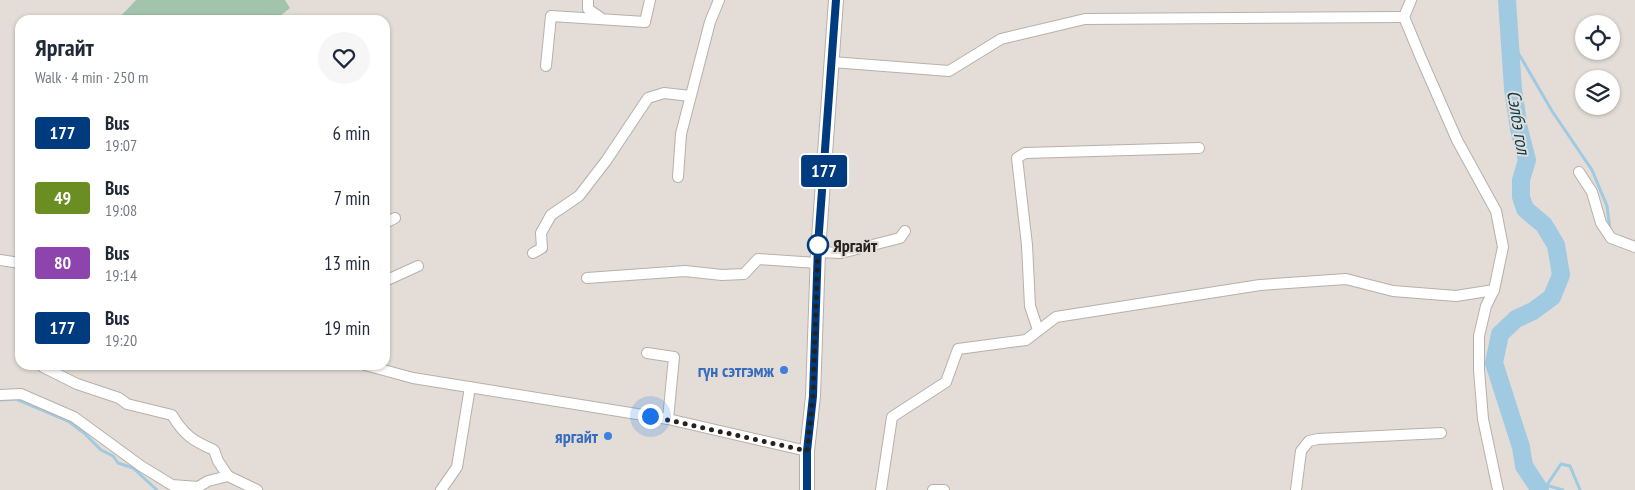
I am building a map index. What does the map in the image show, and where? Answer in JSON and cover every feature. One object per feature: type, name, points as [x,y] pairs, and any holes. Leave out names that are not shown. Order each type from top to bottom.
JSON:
[{"type":"main road","points":[[807,490],[807,451],[813,396],[818,258],[836,0]]},
{"type":"street","points":[[588,0],[588,9],[602,19]]},
{"type":"street","points":[[546,66],[551,16],[644,22],[650,0]]},
{"type":"street","points":[[678,177],[680,134],[710,22],[719,0]]},
{"type":"street","points":[[1411,0],[1404,16],[1457,140],[1496,211],[1503,248],[1494,290],[1486,306],[1479,336],[1479,370],[1483,419],[1498,490]]},
{"type":"street","points":[[832,62],[949,71],[1001,39],[1085,19],[1404,16]]},
{"type":"street","points":[[533,253],[542,248],[541,232],[551,215],[579,196],[606,162],[648,98],[664,93],[690,96]]},
{"type":"street","points":[[1038,330],[1030,306],[1027,245],[1017,158],[1025,153],[1198,148]]},
{"type":"street","points":[[1579,172],[1592,192],[1601,223],[1611,238],[1635,247]]},
{"type":"street","points":[[390,220],[395,218]]},
{"type":"street","points":[[587,278],[685,271],[722,275],[744,274],[758,259],[818,258],[900,238],[905,231]]},
{"type":"street","points":[[0,260],[15,262]]},
{"type":"street","points":[[390,279],[418,266]]},
{"type":"street","points":[[881,490],[892,417],[946,382],[958,349],[1026,340],[1056,317],[1260,285],[1346,279],[1393,291],[1456,296],[1494,290]]},
{"type":"street","points":[[647,353],[674,357],[668,419]]},
{"type":"street","points":[[49,370],[77,384],[119,398],[128,404],[172,415],[182,431],[200,444],[214,450],[218,461],[228,476],[257,490]]},
{"type":"street","points":[[384,370],[414,378],[668,419],[807,451]]},
{"type":"street","points":[[441,490],[457,467],[470,387]]},
{"type":"street","points":[[0,395],[21,394],[74,418],[141,466],[172,485],[198,487],[208,481],[228,476]]},
{"type":"street","points":[[1296,490],[1302,451],[1309,441],[1441,433]]},
{"type":"street","points":[[933,490],[944,490]]},
{"type":"green space","points":[[136,0],[285,0],[290,8],[281,15],[122,15]]},
{"type":"waterway","name":"Сэлбэ гол","points":[[1507,0],[1513,89],[1519,129],[1527,160],[1521,180],[1521,197],[1525,209],[1544,225],[1556,245],[1561,275],[1552,297],[1533,311],[1516,319],[1500,334],[1494,363],[1521,447],[1524,466],[1540,490]]},
{"type":"waterway","points":[[1514,0],[1509,37],[1552,111],[1592,170],[1607,206],[1610,229]]},
{"type":"waterway","points":[[0,400],[16,399],[68,421],[84,433],[101,450],[113,456],[118,463],[133,468],[157,490]]},
{"type":"waterway","points":[[1547,485],[1561,464],[1570,466],[1580,490]]},
{"type":"waterway","points":[[1535,482],[1563,490]]},
{"type":"bus line","name":"177","points":[[807,490],[807,451],[813,396],[818,245],[836,0]]},
{"type":"place","name":"Яргайт","points":[[818,245]]},
{"type":"place","name":"гүн сэтгэмж","points":[[784,370]]},
{"type":"place","name":"яргайт","points":[[608,436]]},
{"type":"route","points":[[650,416],[807,451],[813,396],[818,245]]}]
